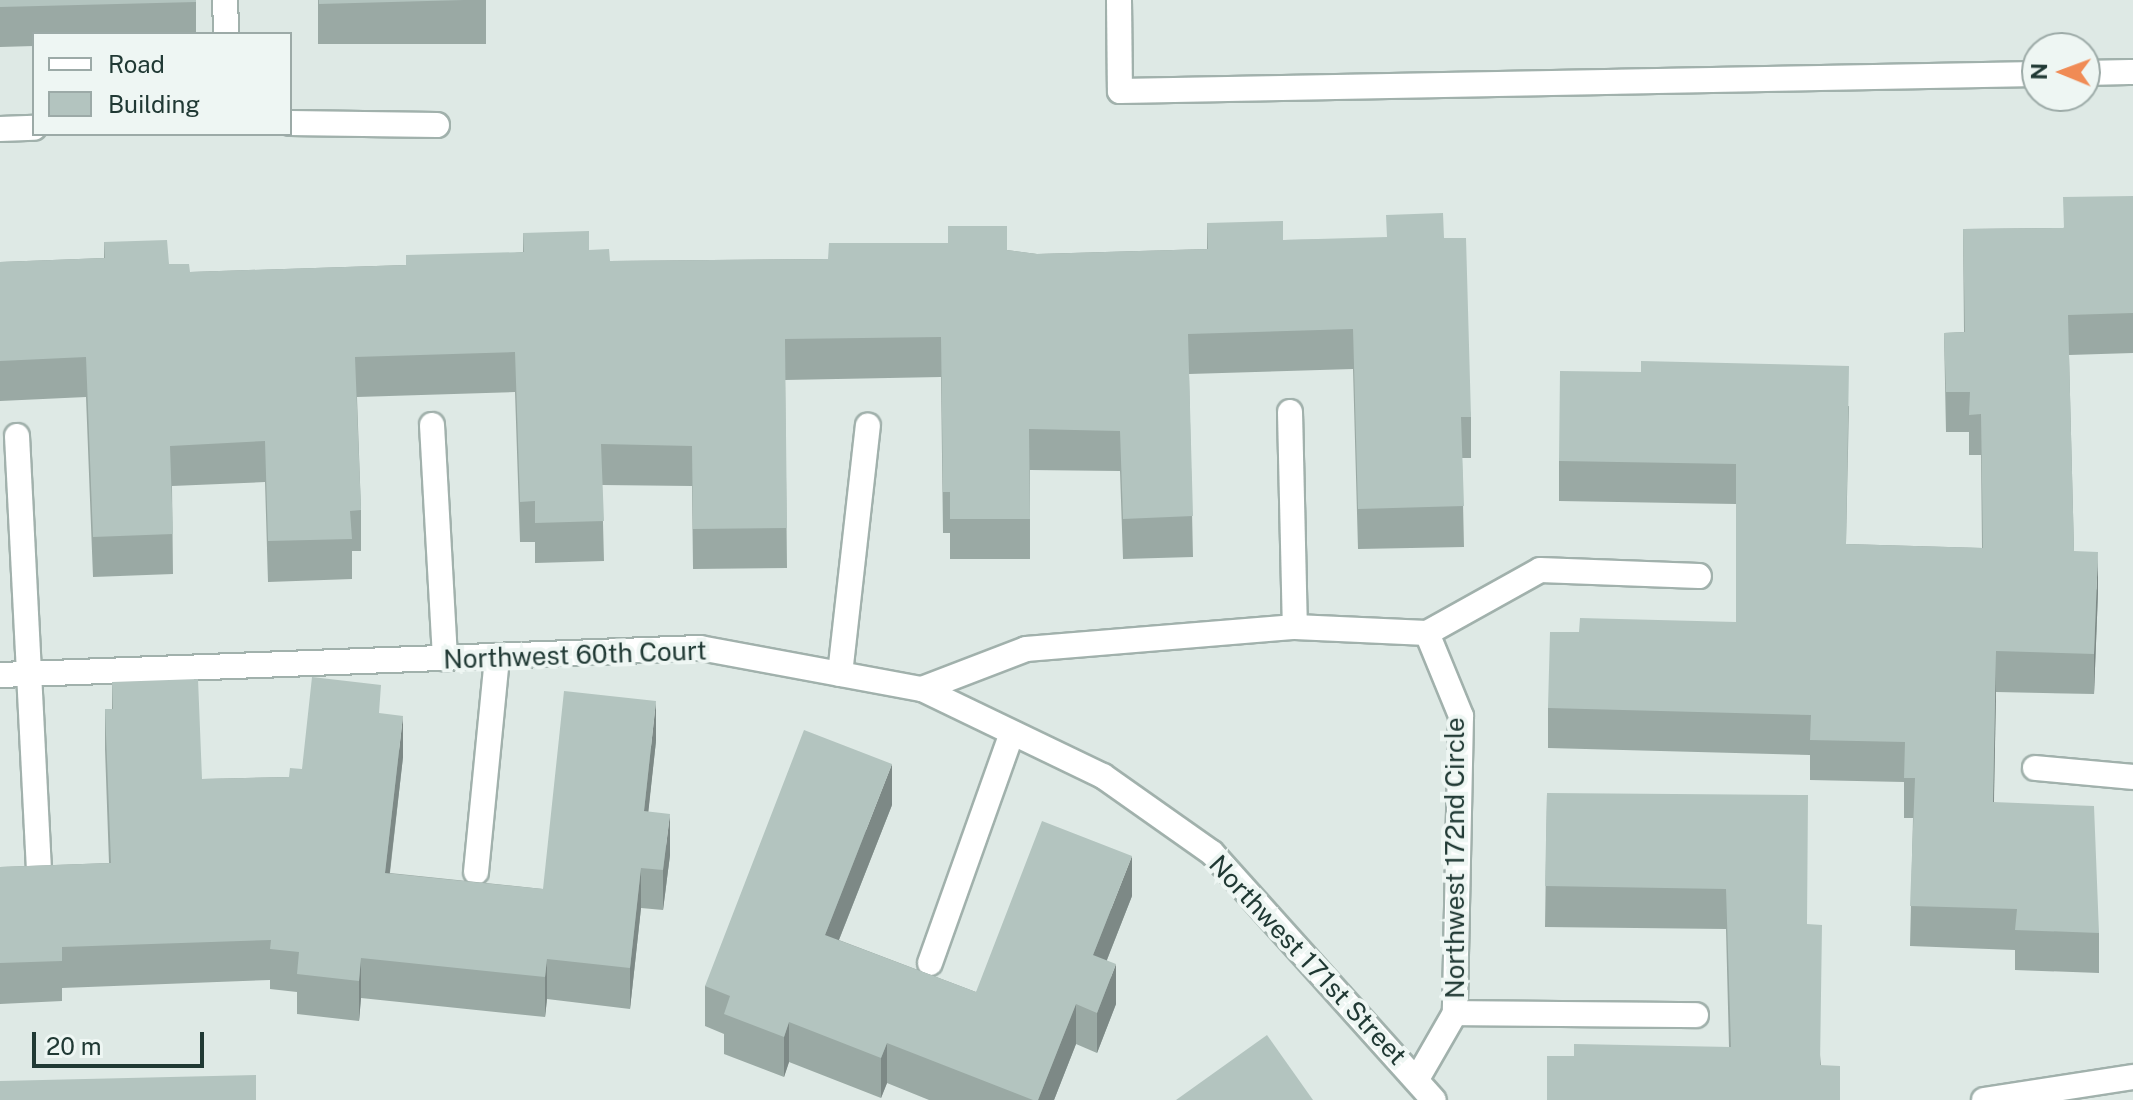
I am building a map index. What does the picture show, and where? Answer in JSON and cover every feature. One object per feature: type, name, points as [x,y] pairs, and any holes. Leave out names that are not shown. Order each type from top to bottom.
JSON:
[{"type":"street","points":[[225,0],[226,32]]},
{"type":"street","points":[[1119,0],[1120,91],[2021,74]]},
{"type":"street","points":[[2101,73],[2133,72]]},
{"type":"street","points":[[292,123],[437,125]]},
{"type":"street","points":[[0,129],[32,128]]},
{"type":"street","points":[[1290,412],[1295,627]]},
{"type":"street","points":[[432,425],[445,659]]},
{"type":"street","points":[[840,674],[868,426]]},
{"type":"street","points":[[17,436],[39,864]]},
{"type":"street","points":[[922,689],[1026,649],[1295,627],[1427,633],[1540,570],[1699,576]]},
{"type":"street","name":"Northwest 172nd Circle","points":[[1417,1079],[1455,1013],[1461,716],[1427,633]]},
{"type":"street","name":"Northwest 60th Court","points":[[0,675],[700,648],[922,689]]},
{"type":"street","points":[[476,872],[497,656]]},
{"type":"street","name":"Northwest 171st Street","points":[[922,689],[1103,776],[1212,853],[1434,1100]]},
{"type":"street","points":[[930,963],[1012,733]]},
{"type":"street","points":[[2035,768],[2133,777]]},
{"type":"street","points":[[1455,1013],[1696,1015]]},
{"type":"street","points":[[1984,1100],[2133,1077]]},
{"type":"building","points":[[0,0],[196,0],[196,2],[0,7]]},
{"type":"building","points":[[319,0],[464,0],[319,4]]},
{"type":"building","points":[[2133,196],[2133,313],[2068,315],[2074,551],[2098,552],[2094,654],[1996,651],[1993,802],[2094,806],[2099,933],[2015,930],[2017,909],[1910,906],[1915,778],[1904,778],[1905,742],[1810,740],[1811,715],[1548,708],[1550,632],[1579,632],[1580,618],[1736,622],[1736,464],[1559,461],[1560,371],[1641,372],[1641,361],[1849,366],[1846,544],[1983,548],[1981,414],[1969,415],[1970,392],[1946,392],[1944,333],[1965,332],[1963,229],[2064,228],[2063,197]]},
{"type":"building","points":[[1443,213],[1444,238],[1466,238],[1471,417],[1461,417],[1464,506],[1358,509],[1353,329],[1188,334],[1193,516],[1123,519],[1120,431],[1029,429],[1030,519],[950,519],[950,492],[943,492],[941,337],[785,339],[787,528],[693,529],[692,446],[601,444],[604,521],[535,523],[535,501],[520,502],[515,352],[355,357],[361,510],[350,511],[352,539],[268,541],[265,441],[170,446],[173,534],[93,537],[86,357],[0,361],[0,262],[105,258],[104,242],[167,240],[169,264],[189,264],[190,272],[406,265],[406,255],[524,252],[523,233],[589,231],[589,250],[609,249],[610,261],[828,259],[829,243],[948,243],[948,226],[1007,226],[1007,250],[1037,254],[1208,249],[1207,223],[1283,221],[1283,240],[1387,237],[1386,215]]},
{"type":"building","points":[[312,677],[381,685],[379,713],[403,716],[385,873],[543,889],[564,691],[656,701],[644,811],[670,814],[663,870],[641,868],[630,968],[547,959],[545,977],[361,958],[359,981],[297,974],[299,952],[270,949],[271,940],[62,947],[62,961],[0,963],[0,867],[111,863],[105,709],[113,709],[112,682],[198,679],[202,779],[289,777],[290,768],[302,769]]},
{"type":"building","points":[[804,730],[892,764],[825,935],[976,992],[1042,821],[1132,856],[1093,955],[1116,964],[1097,1013],[1076,1004],[1038,1100],[887,1043],[881,1058],[789,1022],[784,1037],[724,1014],[730,996],[705,986]]},
{"type":"building","points":[[1547,793],[1808,795],[1807,924],[1822,925],[1820,1065],[1840,1066],[1840,1100],[1547,1100],[1547,1056],[1574,1056],[1574,1044],[1731,1047],[1726,889],[1545,886]]},
{"type":"building","points":[[1267,1035],[1313,1100],[1176,1100]]},
{"type":"building","points":[[256,1075],[256,1100],[0,1100],[0,1081]]}]
